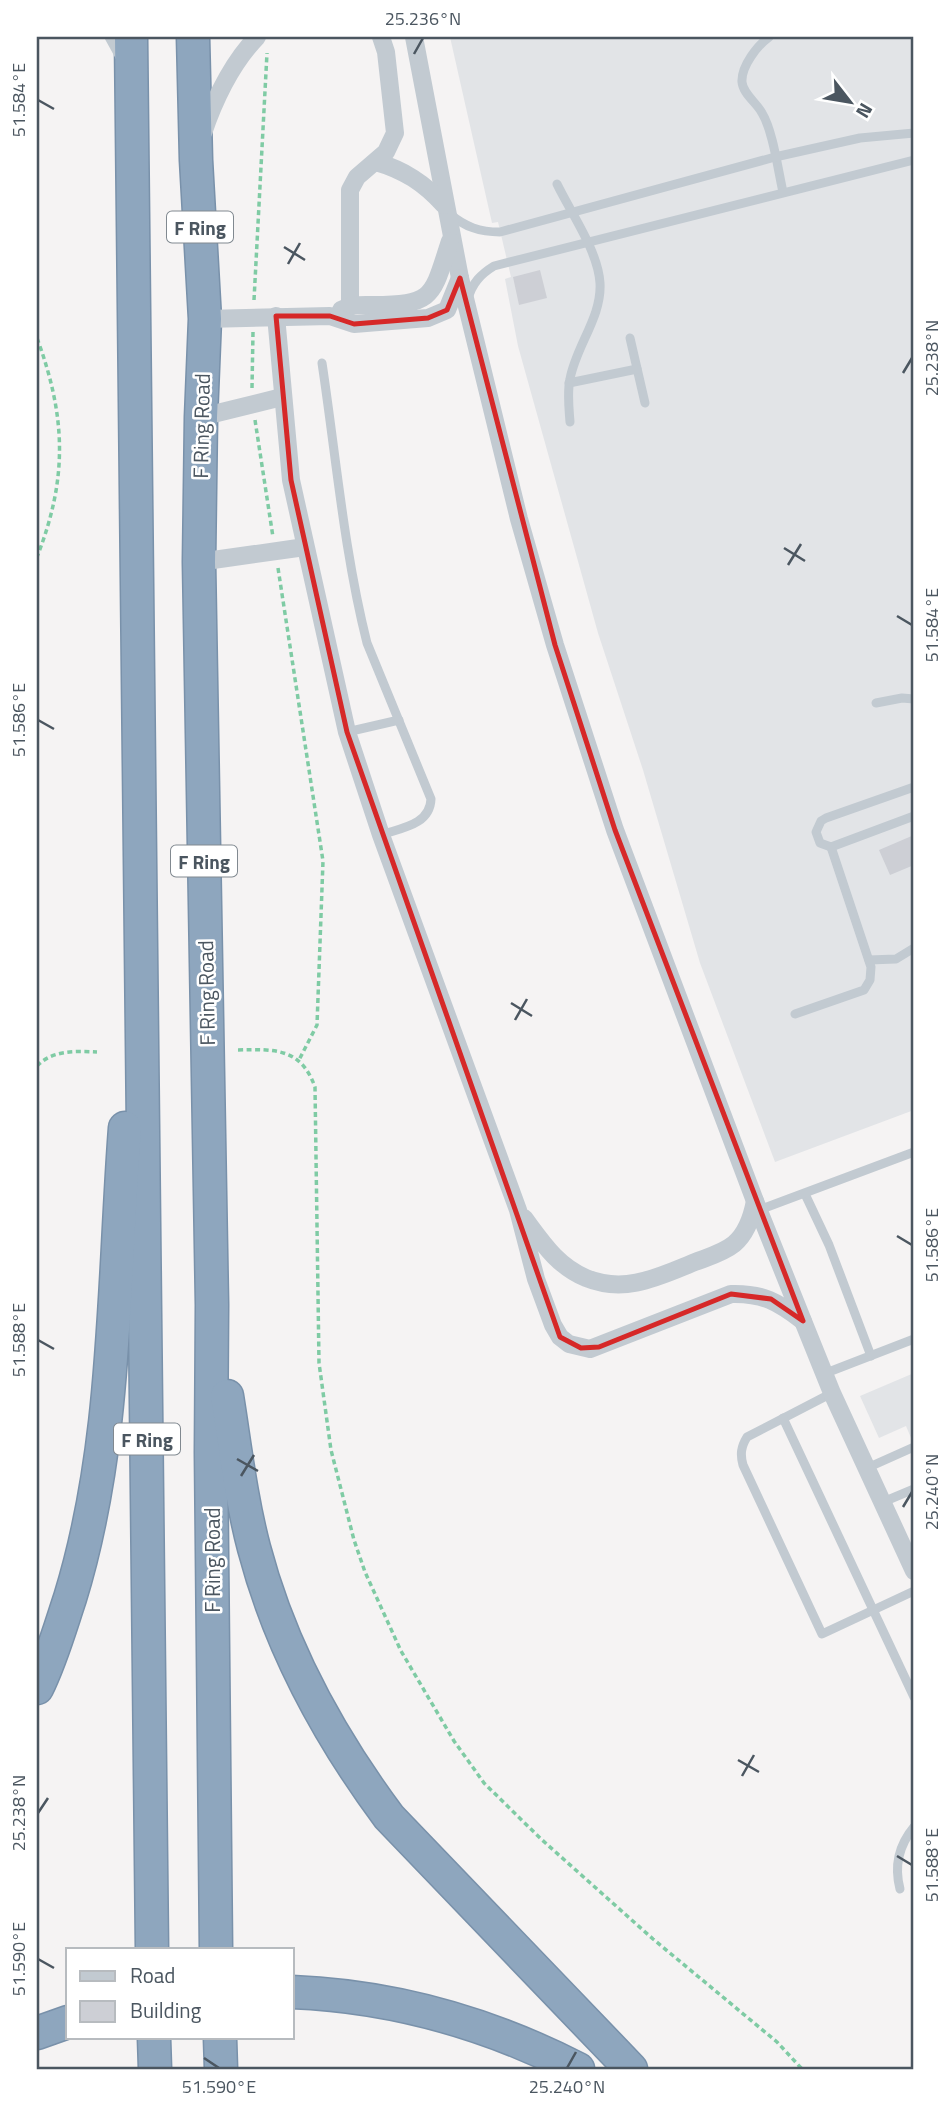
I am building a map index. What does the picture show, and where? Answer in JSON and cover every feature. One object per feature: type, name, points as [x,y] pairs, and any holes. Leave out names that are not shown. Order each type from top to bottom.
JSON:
[{"type":"highway","name":"F Ring","points":[[131,37],[152,1942]]},
{"type":"highway","name":"F Ring Road","points":[[193,37],[196,160],[205,319],[199,562],[212,1305],[216,1943]]},
{"type":"highway","points":[[37,1688],[62,1625],[81,1562],[96,1490],[107,1415],[140,945]]},
{"type":"highway","points":[[212,1305],[254,1546],[271,1602],[294,1662],[322,1717],[356,1773],[389,1817],[631,2069]]},
{"type":"highway","points":[[294,1992],[331,1994],[410,2007],[491,2030],[578,2069]]},
{"type":"highway","points":[[37,2033],[66,2023]]},
{"type":"highway","points":[[154,2039],[155,2069]]},
{"type":"highway","points":[[220,2039],[221,2069]]},
{"type":"street","points":[[350,304],[350,190],[357,177],[390,146],[396,126],[386,52],[381,37]]},
{"type":"street","points":[[414,37],[444,205],[519,519],[555,645],[615,830],[757,1206],[832,1393],[914,1570]]},
{"type":"street","points":[[196,160],[211,113],[232,69],[255,38]]},
{"type":"street","points":[[376,162],[395,167],[414,177],[444,205]]},
{"type":"street","points":[[330,316],[350,304],[401,305],[424,299],[435,285],[452,237]]},
{"type":"street","points":[[205,319],[330,316],[354,324],[428,318],[447,310],[460,278]]},
{"type":"street","points":[[276,316],[291,480],[347,732],[380,835],[518,1210],[536,1279],[553,1325],[560,1337],[569,1344],[580,1348],[599,1347],[731,1294],[752,1294],[771,1299],[803,1321]]},
{"type":"street","points":[[201,417],[282,397]]},
{"type":"street","points":[[199,562],[305,547]]},
{"type":"street","points":[[518,1210],[553,1256],[564,1266],[589,1279],[609,1284],[631,1285],[657,1278],[721,1252],[735,1243],[745,1231],[757,1206]]},
{"type":"lane","points":[[109,37],[132,81]]},
{"type":"lane","points":[[769,37],[759,44],[742,83],[764,116],[783,192]]},
{"type":"lane","points":[[444,205],[450,214],[468,227],[500,232],[775,157],[860,138],[914,133]]},
{"type":"lane","points":[[467,309],[474,283],[494,266],[914,160]]},
{"type":"lane","points":[[557,184],[596,261],[600,296],[569,383],[570,422]]},
{"type":"lane","points":[[630,338],[645,403]]},
{"type":"lane","points":[[323,363],[352,571],[363,629],[430,794],[431,804],[426,817],[380,835]]},
{"type":"lane","points":[[569,383],[637,369]]},
{"type":"lane","points":[[876,704],[902,698],[914,699]]},
{"type":"lane","points":[[347,732],[399,720]]},
{"type":"lane","points":[[914,787],[821,821],[816,832],[817,838],[825,846],[831,847],[914,816]]},
{"type":"lane","points":[[795,1014],[864,990],[872,974],[831,847]]},
{"type":"lane","points":[[869,960],[896,959],[914,948]]},
{"type":"lane","points":[[757,1206],[805,1194],[914,1152]]},
{"type":"lane","points":[[805,1194],[829,1245],[871,1356]]},
{"type":"lane","points":[[826,1373],[914,1339]]},
{"type":"lane","points":[[832,1393],[747,1437],[741,1455],[822,1634],[914,1591]]},
{"type":"lane","points":[[783,1418],[914,1697]]},
{"type":"lane","points":[[867,1468],[914,1447]]},
{"type":"lane","points":[[883,1502],[914,1489]]},
{"type":"lane","points":[[900,1889],[897,1864],[904,1842],[914,1827]]},
{"type":"path","points":[[37,338],[53,386],[61,440],[53,507],[37,556]]},
{"type":"path","points":[[238,1050],[266,1049],[289,1054],[309,1071],[315,1087],[319,1363],[331,1450],[354,1540],[373,1591],[401,1651],[454,1741],[484,1783],[653,1940],[777,2042],[802,2069]]},
{"type":"path","points":[[37,1066],[43,1060],[71,1051],[97,1052]]},
{"type":"highlighted area","points":[[460,278],[555,645],[615,830],[803,1321],[771,1299],[731,1294],[599,1347],[581,1348],[560,1337],[347,732],[291,480],[276,316],[330,316],[354,324],[428,318],[447,310]]},
{"type":"shaded area","points":[[450,37],[914,37],[914,1110],[775,1162],[700,963],[643,770],[598,633],[518,346],[505,279],[511,277],[498,222],[492,223]]},
{"type":"shaded area","points":[[914,1373],[914,1445],[906,1426],[879,1438],[860,1396]]},
{"type":"building","points":[[540,270],[547,298],[519,305],[513,277]]},
{"type":"building","points":[[914,835],[914,865],[890,875],[879,850]]}]
